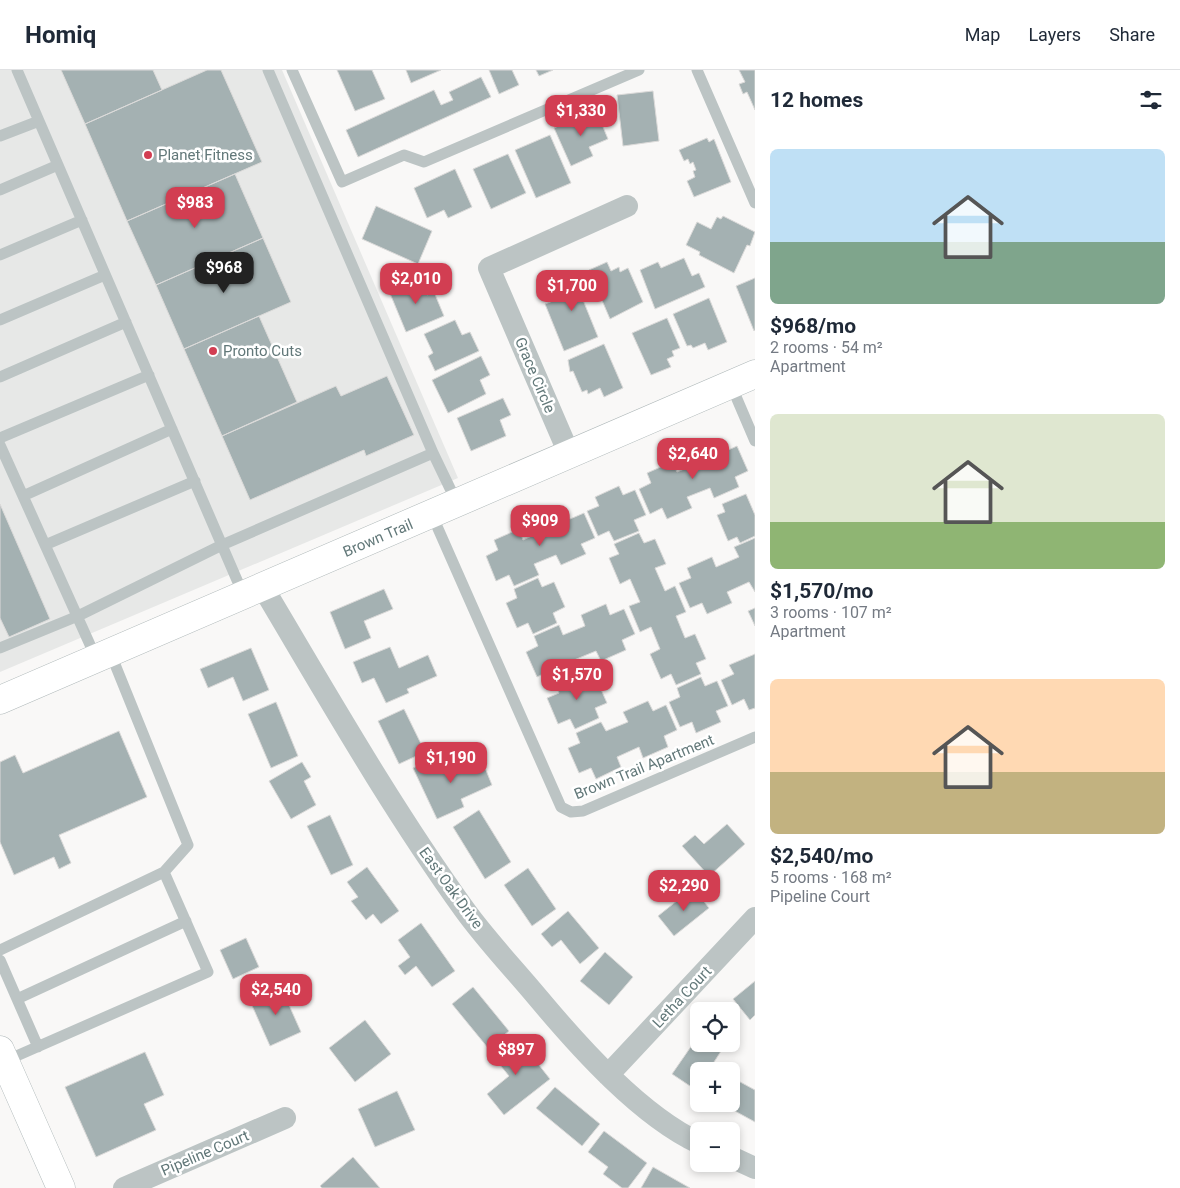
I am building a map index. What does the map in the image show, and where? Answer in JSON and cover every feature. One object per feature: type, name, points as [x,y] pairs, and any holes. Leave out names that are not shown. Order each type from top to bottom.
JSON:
[{"type":"main road","name":"Brown Trail","points":[[0,700],[253,590],[570,456],[743,379]]},
{"type":"main road","points":[[3,1056],[61,1188]]},
{"type":"street","name":"Grace Circle","points":[[570,456],[489,268],[627,206]]},
{"type":"street","name":"East Oak Drive","points":[[253,590],[423,850],[466,912],[570,1036],[608,1075],[655,1114],[690,1136]]},
{"type":"street","name":"Letha Court","points":[[608,1075],[755,918]]},
{"type":"street","name":"Pipeline Court","points":[[124,1188],[285,1118]]},
{"type":"street","points":[[740,1161],[755,1168]]},
{"type":"lane","points":[[17,70],[222,545],[253,590]]},
{"type":"lane","points":[[268,70],[433,452],[458,504]]},
{"type":"lane","points":[[292,70],[342,182],[404,155],[424,162],[639,70]]},
{"type":"lane","points":[[697,70],[755,203]]},
{"type":"lane","points":[[0,136],[39,121]]},
{"type":"lane","points":[[0,190],[58,165]]},
{"type":"lane","points":[[0,255],[82,220]]},
{"type":"lane","points":[[0,320],[106,275]]},
{"type":"lane","points":[[0,377],[126,322]]},
{"type":"lane","points":[[0,438],[149,375]]},
{"type":"lane","points":[[743,379],[755,441]]},
{"type":"lane","points":[[23,496],[172,429]]},
{"type":"lane","points":[[0,445],[78,616],[103,655],[188,845],[164,872],[0,950]]},
{"type":"lane","points":[[0,648],[78,616],[222,545],[433,452]]},
{"type":"lane","points":[[45,545],[195,481]]},
{"type":"lane","name":"Brown Trail Apartment","points":[[432,515],[561,807],[571,812],[583,810],[755,737]]},
{"type":"lane","points":[[3,1056],[38,1047],[208,972],[164,872]]},
{"type":"lane","points":[[17,999],[186,922]]},
{"type":"lane","points":[[0,960],[38,1047]]},
{"type":"shaded area","points":[[0,70],[282,70],[458,478],[0,672]]},
{"type":"building","points":[[61,70],[153,70],[162,90],[85,124]]},
{"type":"building","points":[[207,70],[221,70],[262,162],[127,221],[85,124]]},
{"type":"building","points":[[337,70],[372,70],[385,99],[355,111]]},
{"type":"building","points":[[406,70],[441,70],[411,83]]},
{"type":"building","points":[[489,70],[512,70],[519,85],[499,94]]},
{"type":"building","points":[[536,70],[553,70],[539,76]]},
{"type":"building","points":[[739,70],[755,70],[755,110],[747,92],[743,94],[739,84],[745,82]]},
{"type":"building","points":[[481,77],[491,97],[358,157],[346,130],[434,90],[441,105],[453,100],[449,92]]},
{"type":"building","points":[[653,91],[659,141],[623,146],[617,95]]},
{"type":"building","points":[[596,110],[608,139],[589,147],[593,156],[571,166],[554,128]]},
{"type":"building","points":[[550,135],[571,183],[536,198],[515,150]]},
{"type":"building","points":[[707,138],[709,142],[714,139],[731,182],[694,197],[687,181],[695,177],[693,171],[696,170],[693,162],[690,164],[688,159],[684,161],[679,150]]},
{"type":"building","points":[[508,154],[526,193],[491,209],[473,169]]},
{"type":"building","points":[[455,169],[472,207],[448,218],[444,210],[427,218],[414,188]]},
{"type":"building","points":[[235,174],[263,238],[156,285],[127,221]]},
{"type":"building","points":[[376,206],[432,231],[418,264],[362,239]]},
{"type":"building","points":[[723,216],[755,232],[750,246],[747,245],[734,273],[699,255],[700,252],[686,245],[697,222],[711,229],[717,217],[721,219]]},
{"type":"building","points":[[263,238],[291,302],[184,349],[156,285]]},
{"type":"building","points":[[684,258],[692,276],[699,273],[705,287],[655,309],[640,270],[658,262],[661,268]]},
{"type":"building","points":[[607,262],[611,271],[619,267],[620,272],[628,268],[643,302],[610,319],[589,270]]},
{"type":"building","points":[[583,272],[593,296],[583,300],[598,337],[564,351],[545,304],[553,301],[551,295],[559,291],[555,282]]},
{"type":"building","points":[[419,277],[427,295],[434,292],[444,316],[406,332],[389,291]]},
{"type":"building","points":[[755,278],[755,330],[754,331],[736,286]]},
{"type":"building","points":[[709,298],[727,342],[708,350],[705,343],[693,348],[691,345],[687,346],[673,314]]},
{"type":"building","points":[[259,316],[297,402],[222,436],[184,349]]},
{"type":"building","points":[[667,318],[680,348],[672,351],[674,356],[667,359],[671,367],[651,375],[632,333]]},
{"type":"building","points":[[455,320],[462,335],[470,332],[479,351],[435,371],[428,356],[433,353],[424,334]]},
{"type":"building","points":[[604,344],[623,388],[604,397],[600,388],[588,394],[587,390],[582,392],[573,371],[570,372],[568,360]]},
{"type":"building","points":[[481,356],[490,375],[480,380],[486,394],[448,413],[432,380]]},
{"type":"building","points":[[387,376],[414,435],[366,456],[364,450],[250,500],[222,436],[336,386],[341,396]]},
{"type":"building","points":[[503,398],[511,415],[500,420],[506,436],[471,451],[457,418]]},
{"type":"building","points":[[719,441],[724,452],[737,446],[748,471],[735,477],[739,487],[714,498],[710,488],[687,497],[692,508],[667,519],[662,508],[650,514],[639,489],[651,483],[647,473],[672,462],[677,472],[699,463],[694,452]]},
{"type":"building","points":[[619,486],[623,495],[635,490],[646,515],[634,520],[639,531],[614,541],[609,531],[598,536],[587,511],[599,506],[595,497]]},
{"type":"building","points":[[746,494],[755,515],[755,536],[740,543],[737,537],[728,541],[717,515],[725,512],[722,504]]},
{"type":"building","points":[[0,504],[50,619],[9,637],[0,618]]},
{"type":"building","points":[[566,509],[570,519],[584,513],[595,538],[581,544],[586,554],[561,565],[556,555],[534,564],[539,575],[514,586],[509,575],[496,581],[486,556],[498,550],[494,540],[519,529],[523,540],[545,530],[541,520]]},
{"type":"building","points":[[639,533],[644,543],[655,539],[666,564],[655,568],[665,591],[675,586],[686,612],[676,616],[685,638],[695,634],[706,659],[696,663],[701,674],[676,685],[671,674],[661,679],[650,654],[660,649],[651,627],[640,632],[629,606],[640,602],[630,579],[620,584],[609,558],[619,554],[614,544]]},
{"type":"building","points":[[755,538],[755,592],[749,582],[727,592],[732,603],[707,614],[702,603],[690,608],[679,583],[691,578],[687,568],[712,557],[716,567],[739,557],[734,547]]},
{"type":"building","points":[[538,578],[542,587],[554,582],[565,607],[553,613],[557,623],[533,634],[528,623],[517,628],[506,603],[517,598],[514,589]]},
{"type":"building","points":[[384,589],[393,609],[364,621],[371,638],[345,649],[330,612]]},
{"type":"building","points":[[606,604],[610,615],[624,609],[635,634],[622,640],[626,650],[601,661],[596,651],[574,660],[579,671],[554,682],[549,671],[537,677],[526,652],[538,646],[534,636],[559,625],[563,635],[585,626],[581,615]]},
{"type":"building","points":[[755,608],[755,626],[748,611]]},
{"type":"building","points":[[390,647],[399,668],[428,655],[437,676],[407,689],[409,693],[386,703],[374,678],[362,683],[353,662]]},
{"type":"building","points":[[251,648],[269,690],[243,701],[233,677],[208,688],[200,669]]},
{"type":"building","points":[[755,654],[755,708],[749,710],[744,699],[732,705],[721,680],[734,674],[729,665]]},
{"type":"building","points":[[580,674],[584,683],[596,678],[607,703],[595,708],[599,718],[575,729],[570,719],[558,724],[547,698],[559,693],[555,684]]},
{"type":"building","points":[[701,677],[705,686],[717,681],[728,706],[716,711],[721,722],[696,733],[692,722],[680,727],[669,702],[680,697],[677,688]]},
{"type":"building","points":[[648,701],[653,711],[666,705],[677,730],[664,736],[668,747],[643,758],[639,747],[617,757],[621,767],[596,779],[591,768],[579,773],[568,748],[580,743],[576,733],[601,722],[606,731],[628,722],[623,712]]},
{"type":"building","points":[[276,702],[298,756],[271,768],[248,714]]},
{"type":"building","points":[[404,709],[425,752],[399,764],[378,721]]},
{"type":"building","points":[[119,731],[147,797],[59,835],[71,863],[59,869],[54,857],[14,875],[0,842],[0,762],[15,755],[23,773]]},
{"type":"building","points":[[440,756],[447,773],[481,758],[492,785],[461,799],[464,807],[437,819],[413,768]]},
{"type":"building","points":[[302,762],[311,777],[304,781],[316,805],[291,819],[269,781]]},
{"type":"building","points":[[479,810],[511,862],[485,879],[453,827]]},
{"type":"building","points":[[330,815],[353,865],[331,875],[307,826]]},
{"type":"building","points":[[727,824],[745,844],[709,876],[682,846],[695,835],[704,844]]},
{"type":"building","points":[[367,867],[399,911],[381,924],[373,914],[366,920],[351,901],[358,897],[347,882]]},
{"type":"building","points":[[528,868],[556,909],[532,926],[504,885]]},
{"type":"building","points":[[693,888],[709,908],[674,936],[658,916]]},
{"type":"building","points":[[568,911],[599,948],[580,964],[561,940],[552,947],[541,934]]},
{"type":"building","points":[[421,923],[455,971],[432,987],[416,966],[405,975],[398,966],[410,957],[398,940]]},
{"type":"building","points":[[246,938],[259,967],[233,979],[220,950]]},
{"type":"building","points":[[605,952],[633,977],[609,1005],[580,981]]},
{"type":"building","points":[[755,981],[755,1015],[750,1020],[740,1008],[740,1002],[735,1002],[733,999]]},
{"type":"building","points":[[281,987],[301,1032],[270,1046],[250,1001]]},
{"type":"building","points":[[473,987],[509,1031],[488,1048],[452,1004]]},
{"type":"building","points":[[365,1020],[391,1054],[355,1082],[329,1048]]},
{"type":"building","points":[[516,1036],[550,1079],[504,1115],[487,1094],[509,1076],[492,1055]]},
{"type":"building","points":[[690,1048],[690,1052],[720,1052],[714,1062],[690,1062],[690,1086],[672,1074]]},
{"type":"building","points":[[145,1052],[164,1095],[144,1104],[156,1130],[96,1157],[65,1087]]},
{"type":"building","points":[[740,1082],[755,1090],[755,1122],[737,1112],[740,1112]]},
{"type":"building","points":[[555,1087],[600,1124],[582,1146],[536,1108]]},
{"type":"building","points":[[397,1091],[415,1130],[375,1147],[358,1109]]},
{"type":"building","points":[[604,1131],[647,1163],[628,1188],[622,1188],[603,1174],[608,1167],[588,1152]]},
{"type":"building","points":[[353,1157],[380,1188],[322,1188],[320,1186]]},
{"type":"building","points":[[653,1167],[690,1188],[641,1188]]},
{"type":"place","name":"Planet Fitness","points":[[148,155]]},
{"type":"place","name":"Pronto Cuts","points":[[213,351]]}]
